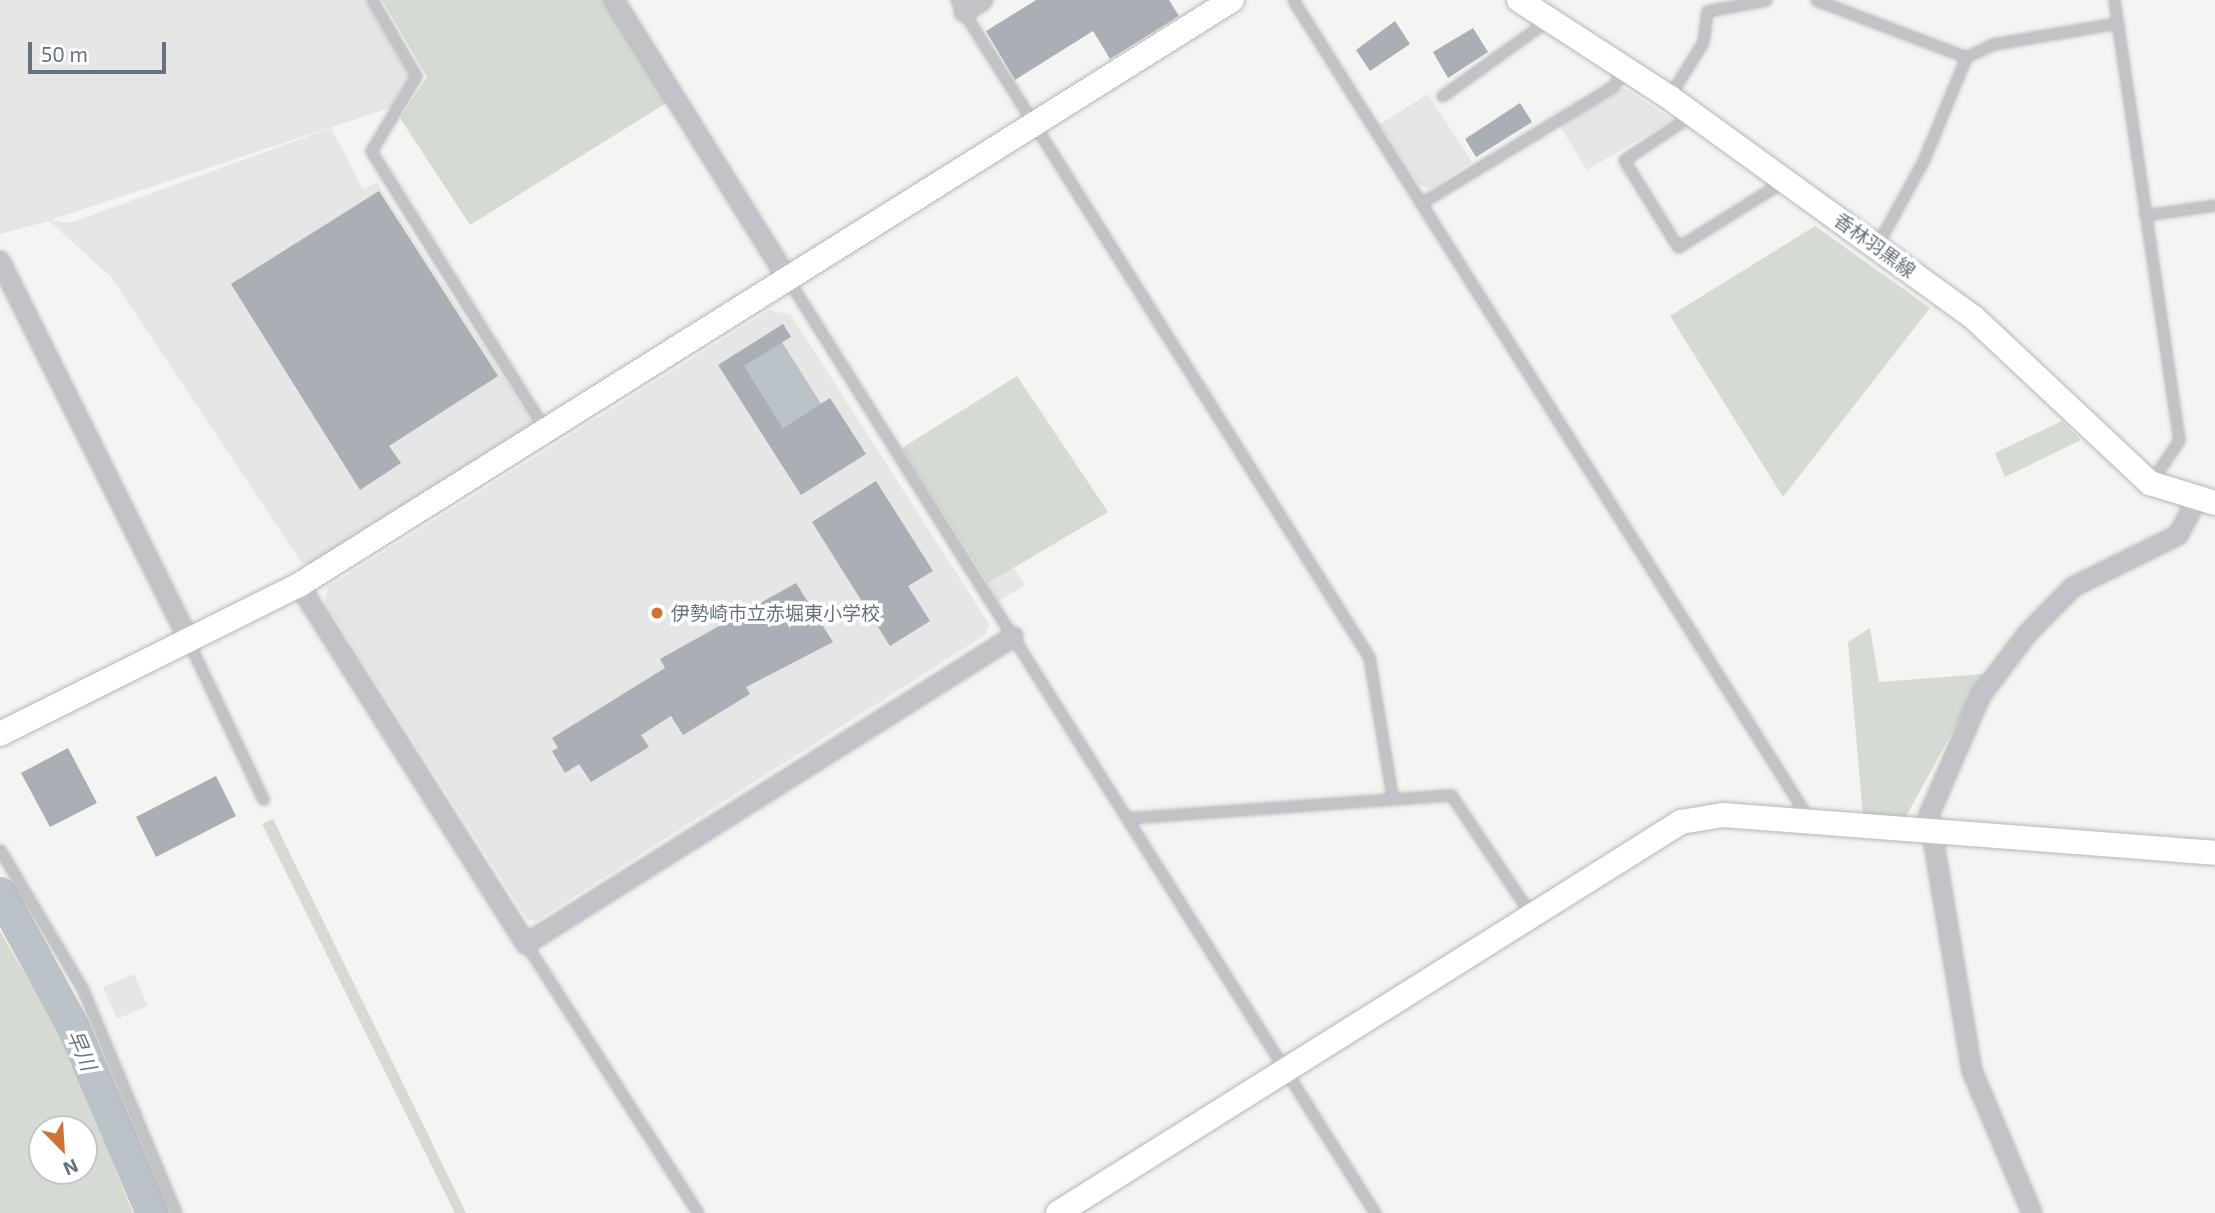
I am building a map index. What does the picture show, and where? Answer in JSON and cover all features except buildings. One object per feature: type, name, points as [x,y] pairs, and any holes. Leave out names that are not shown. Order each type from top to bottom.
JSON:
[{"type":"street","points":[[614,0],[788,280]]},
{"type":"street","points":[[960,6],[984,0]]},
{"type":"street","points":[[0,734],[299,584],[1232,0]]},
{"type":"street","name":"香林羽黒線","points":[[1519,0],[1670,97],[1877,245],[2044,379],[2150,483],[2206,501]]},
{"type":"street","points":[[0,261],[189,640]]},
{"type":"street","points":[[2032,1213],[1972,1071],[1930,830],[1937,793],[1981,695],[2027,634],[2073,587],[2178,535],[2206,501]]},
{"type":"street","points":[[299,584],[526,944],[1013,637]]},
{"type":"street","points":[[1058,1213],[1530,913],[1681,822],[1723,815],[2215,853]]},
{"type":"lane","points":[[372,0],[416,76],[371,152],[546,431]]},
{"type":"lane","points":[[1293,0],[1810,821]]},
{"type":"lane","points":[[1670,97],[1703,42],[1707,11],[1766,0]]},
{"type":"lane","points":[[1816,0],[1966,57]]},
{"type":"lane","points":[[2114,0],[2179,440],[2150,483]]},
{"type":"lane","points":[[960,6],[1031,125],[1369,657],[1392,796]]},
{"type":"lane","points":[[1442,96],[1549,19]]},
{"type":"lane","points":[[1877,245],[1924,159],[1966,57],[1993,44],[2117,23]]},
{"type":"lane","points":[[1421,203],[1612,87],[1627,68]]},
{"type":"lane","points":[[1693,114],[1624,160],[1678,247],[1785,179]]},
{"type":"lane","points":[[2145,215],[2215,205]]},
{"type":"lane","points":[[788,280],[1375,1213]]},
{"type":"lane","points":[[189,640],[191,656],[263,799]]},
{"type":"lane","points":[[1127,818],[1392,796],[1457,796],[1530,913]]},
{"type":"lane","points":[[0,850],[88,999],[176,1213]]},
{"type":"lane","points":[[526,944],[698,1213]]},
{"type":"shaded area","points":[[0,0],[365,0],[410,79],[390,108],[50,220],[70,223],[331,128],[363,189],[377,182],[532,422],[527,432],[313,565],[301,562],[111,277],[49,221],[0,234]]},
{"type":"shaded area","points":[[382,0],[604,0],[668,102],[470,225],[400,118],[427,77]]},
{"type":"shaded area","points":[[1623,87],[1672,120],[1587,170],[1559,125]]},
{"type":"shaded area","points":[[1428,94],[1472,162],[1430,189],[1419,185],[1380,124]]},
{"type":"shaded area","points":[[1815,226],[1930,308],[1783,497],[1670,316]]},
{"type":"shaded area","name":"伊勢崎市立赤堀東小学校","points":[[770,310],[791,315],[989,624],[985,635],[536,921],[527,919],[324,601],[328,587]]},
{"type":"shaded area","points":[[782,342],[821,404],[783,428],[744,366]]},
{"type":"shaded area","points":[[1017,376],[1108,512],[988,583],[902,448]]},
{"type":"shaded area","points":[[2062,421],[2081,440],[2005,477],[1995,453]]},
{"type":"shaded area","points":[[1013,567],[1025,585],[999,601],[988,583]]},
{"type":"shaded area","points":[[1870,628],[1879,682],[1984,674],[1903,822],[1863,817],[1848,642]]},
{"type":"shaded area","points":[[273,819],[466,1213],[455,1213],[262,824]]},
{"type":"shaded area","points":[[0,931],[62,1037],[93,1115],[28,1115],[28,1185],[98,1185],[98,1126],[133,1213],[0,1213]]},
{"type":"shaded area","points":[[134,974],[148,1006],[117,1019],[103,987]]},
{"type":"waterway","name":"早川","points":[[0,893],[73,1027],[152,1213]]},
{"type":"place","name":"伊勢崎市立赤堀東小学校","points":[[657,613]]}]
